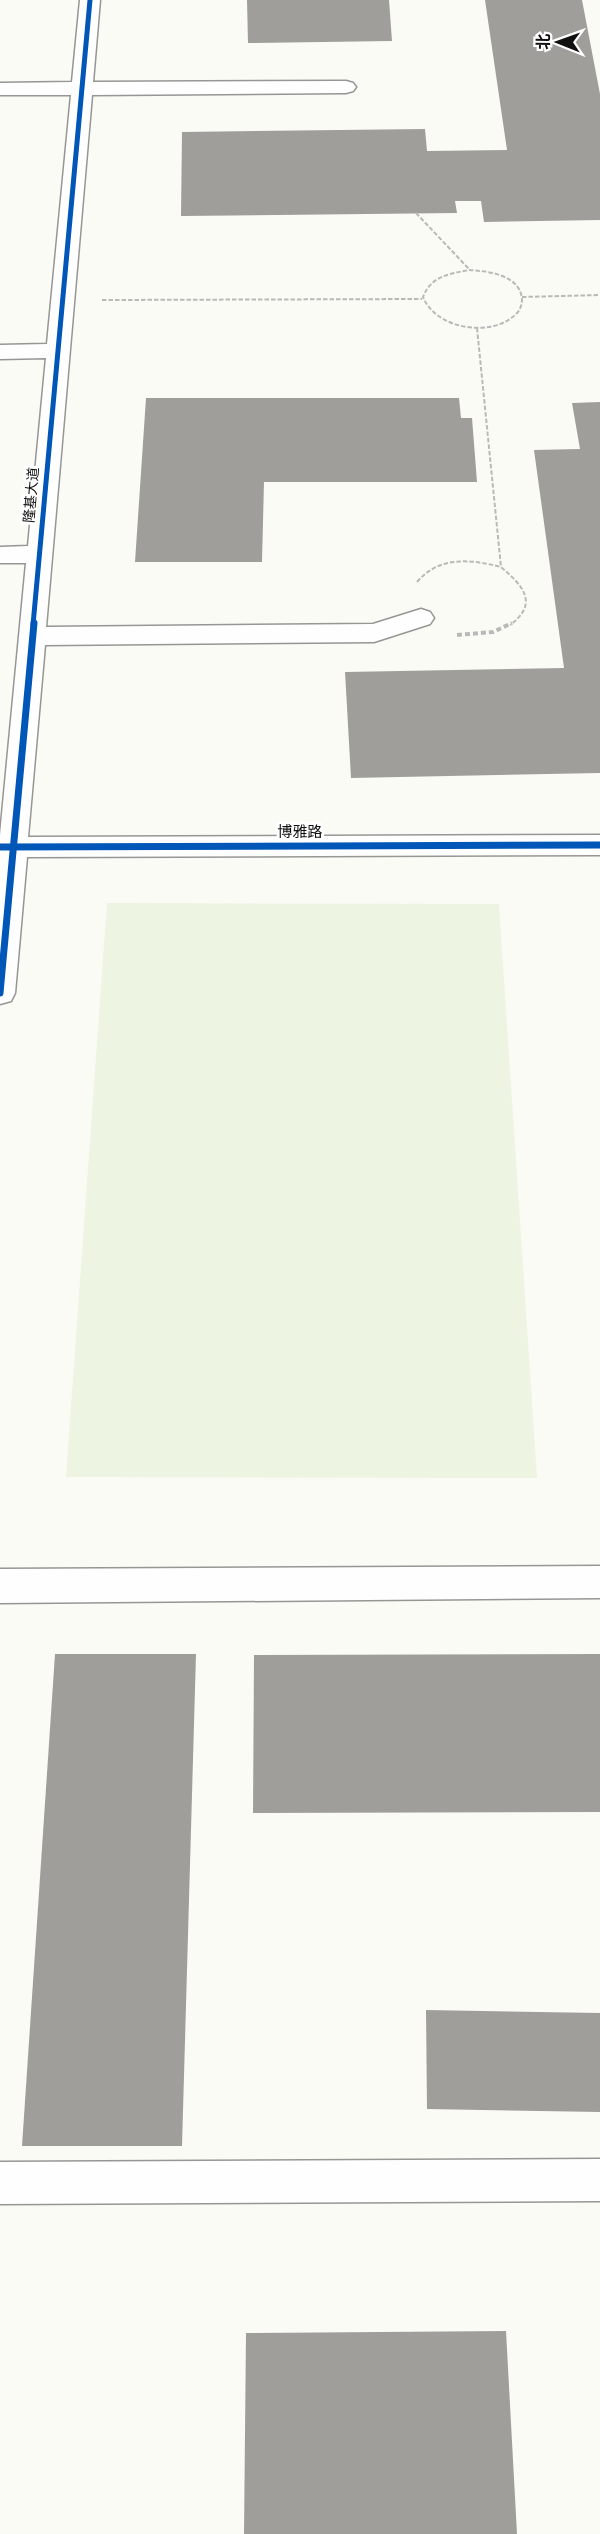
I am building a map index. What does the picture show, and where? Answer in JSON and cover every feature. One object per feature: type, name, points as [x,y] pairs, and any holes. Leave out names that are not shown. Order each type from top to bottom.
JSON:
[{"type":"street","name":"隆基大道","points":[[0,993],[7,847],[32,636],[90,0]]},
{"type":"street","points":[[0,89],[346,87]]},
{"type":"street","points":[[0,352],[58,351]]},
{"type":"street","points":[[0,555],[39,554]]},
{"type":"street","points":[[32,636],[374,633],[421,618]]},
{"type":"street","name":"博雅路","points":[[7,847],[600,845]]},
{"type":"street","points":[[0,1586],[600,1582]]},
{"type":"street","points":[[0,2183],[600,2180]]},
{"type":"path","points":[[416,213],[469,270]]},
{"type":"path","points":[[469,270],[491,272],[510,280],[519,288],[522,297],[522,306],[517,314],[500,324],[477,328],[461,327],[434,317],[422,299],[424,290],[430,282],[440,275],[469,270]]},
{"type":"path","points":[[522,297],[600,295]]},
{"type":"path","points":[[62,300],[422,299]]},
{"type":"path","points":[[477,328],[501,567]]},
{"type":"path","points":[[458,560],[480,561],[501,567],[517,578],[526,591],[526,607],[518,620],[502,631],[481,636],[458,636],[436,629],[421,618],[412,603],[413,589],[421,575],[437,565],[458,560]]},
{"type":"green space","points":[[107,903],[499,904],[537,1478],[66,1477]]},
{"type":"building","points":[[247,0],[389,0],[392,41],[248,43]]},
{"type":"building","points":[[485,0],[582,0],[600,94],[600,220],[484,222],[481,201],[455,201],[457,213],[181,216],[182,132],[425,129],[427,151],[507,150]]},
{"type":"building","points":[[146,398],[459,398],[461,418],[472,418],[477,482],[264,482],[262,562],[135,562]]},
{"type":"building","points":[[600,402],[600,773],[351,778],[345,672],[564,668],[534,450],[580,449],[572,403]]},
{"type":"building","points":[[55,1654],[196,1654],[182,2146],[22,2146]]},
{"type":"building","points":[[600,1654],[600,1812],[253,1813],[254,1655]]},
{"type":"building","points":[[426,2010],[600,2013],[600,2112],[427,2109]]},
{"type":"building","points":[[506,2331],[517,2534],[244,2534],[246,2333]]},
{"type":"cycle path","points":[[0,993],[90,0]]},
{"type":"cycle path","points":[[0,847],[600,845]]}]
